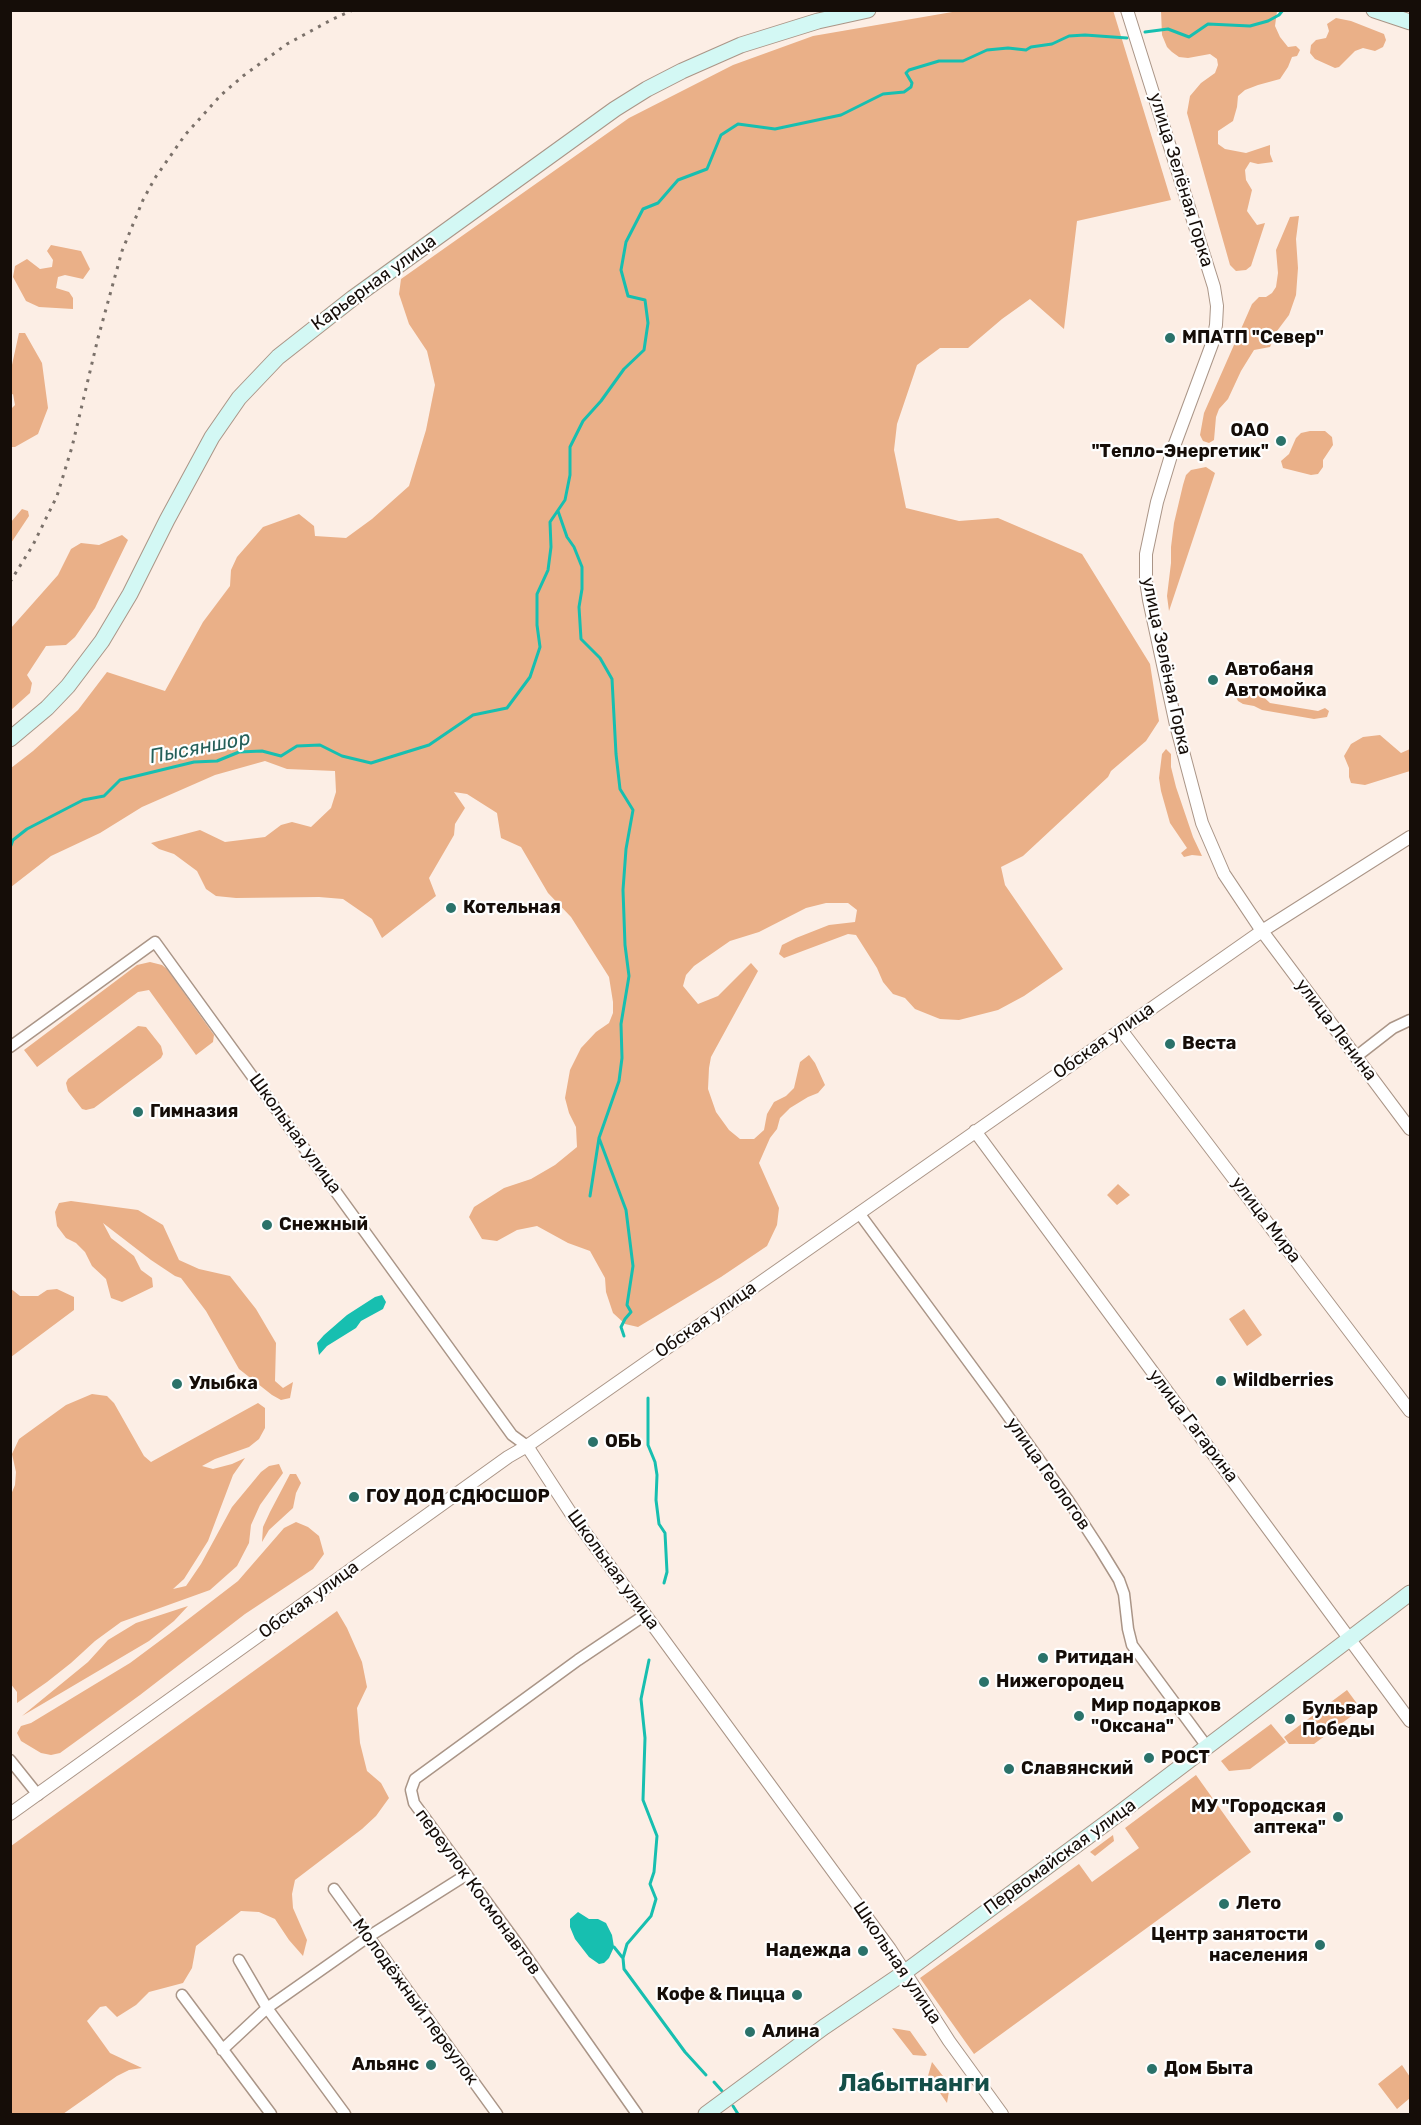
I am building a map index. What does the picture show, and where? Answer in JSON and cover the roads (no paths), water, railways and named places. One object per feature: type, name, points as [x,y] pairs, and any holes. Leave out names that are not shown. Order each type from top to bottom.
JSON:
[{"type":"main road","name":"Карьерная улица","points":[[10,739],[27,726],[68,686],[102,641],[121,611],[212,437],[239,399],[278,357],[363,291],[605,116],[647,89],[682,70],[741,45],[818,21],[868,10]]},
{"type":"main road","points":[[1374,10],[1410,22]]},
{"type":"main road","name":"Первомайская улица","points":[[706,2115],[1208,1748],[1410,1593]]},
{"type":"street","name":"улица Зелёная Горка","points":[[1130,14],[1214,287],[1217,306],[1212,344],[1173,450],[1157,502],[1146,554],[1146,581],[1176,725],[1202,824],[1224,874],[1262,931]]},
{"type":"street","name":"Обская улица","points":[[10,1814],[428,1513],[975,1131],[1262,931],[1410,837]]},
{"type":"street","name":"улица Ленина","points":[[1262,931],[1410,1129]]},
{"type":"street","name":"Школьная улица","points":[[10,1047],[155,942],[512,1435],[527,1446],[570,1512],[814,1843],[1002,2115]]},
{"type":"street","points":[[1357,1056],[1393,1028],[1410,1020]]},
{"type":"street","name":"улица Мира","points":[[1121,1030],[1410,1411]]},
{"type":"street","name":"улица Гагарина","points":[[975,1131],[1410,1721]]},
{"type":"street","name":"улица Геологов","points":[[859,1213],[998,1402],[1094,1539],[1119,1580],[1124,1594],[1132,1645],[1208,1748]]},
{"type":"street","name":"переулок Космонавтов","points":[[637,2115],[519,1946],[414,1803],[411,1790],[415,1779],[578,1660],[645,1615]]},
{"type":"street","points":[[10,1760],[38,1795]]},
{"type":"street","points":[[222,2050],[267,2008],[368,1937],[466,1875]]},
{"type":"street","name":"Молодёжный переулок","points":[[334,1889],[497,2115]]},
{"type":"street","points":[[239,1960],[267,2008],[345,2115]]},
{"type":"street","points":[[182,1995],[271,2115]]},
{"type":"water","points":[[382,1295],[386,1302],[383,1309],[361,1321],[356,1328],[327,1346],[319,1355],[317,1343],[324,1335],[347,1315]]},
{"type":"water","points":[[578,1912],[589,1919],[598,1919],[606,1923],[612,1935],[614,1947],[604,1963],[599,1964],[589,1957],[575,1939],[570,1927],[570,1919]]},
{"type":"waterway","name":"Пысяншор","points":[[1145,32],[1168,29],[1189,37],[1208,24],[1250,26],[1268,21],[1283,10]]},
{"type":"waterway","name":"Пысяншор","points":[[10,848],[13,840],[27,829],[83,800],[104,796],[120,780],[194,762],[217,761],[239,752],[262,751],[281,756],[297,746],[320,745],[342,756],[371,763],[429,745],[473,715],[507,708],[530,677],[540,647],[537,594],[548,570],[551,547],[550,522],[565,500],[570,475],[570,447],[583,421],[624,369],[644,350],[648,323],[645,300],[628,296],[621,270],[626,242],[643,209],[658,203],[678,180],[707,169],[721,135],[738,124],[775,129],[841,115],[883,94],[904,92],[911,87],[912,83],[906,73],[909,70],[939,61],[963,61],[987,50],[1008,48],[1026,50],[1052,44],[1069,36],[1127,38]]},
{"type":"waterway","points":[[558,511],[567,537],[582,567],[579,607],[581,639],[600,658],[612,679],[620,789],[633,810],[626,849],[623,890],[625,945],[629,976],[621,1024],[622,1058],[619,1081],[599,1138],[590,1196]]},
{"type":"waterway","points":[[599,1138],[626,1210],[633,1266],[627,1305],[631,1312],[621,1327],[624,1336]]},
{"type":"waterway","points":[[648,1398],[648,1445],[655,1462],[657,1475],[656,1500],[659,1524],[665,1533],[667,1572],[664,1583]]},
{"type":"waterway","points":[[649,1660],[641,1699],[645,1738],[643,1800],[657,1836],[654,1872],[650,1884],[656,1899],[651,1916],[627,1944],[623,1958],[624,1969],[685,2052],[706,2075]]},
{"type":"waterway","points":[[614,1947],[622,1957]]},
{"type":"waterway","points":[[714,2082],[722,2091]]},
{"type":"waterway","points":[[733,2106],[738,2114]]},
{"type":"railway","points":[[10,582],[33,545],[57,496],[72,447],[122,251],[143,200],[155,178],[185,135],[221,95],[243,76],[287,44],[353,10]]},
{"type":"place","name":"МПАТП \"Север\"","points":[[1170,338]]},
{"type":"place","name":"ОАО \"Тепло-Энергетик\"","points":[[1281,441]]},
{"type":"place","name":"Автобаня Автомойка","points":[[1213,680]]},
{"type":"place","name":"Котельная","points":[[451,908]]},
{"type":"place","name":"Веста","points":[[1170,1044]]},
{"type":"place","name":"Гимназия","points":[[138,1112]]},
{"type":"place","name":"Снежный","points":[[267,1225]]},
{"type":"place","name":"Wildberries","points":[[1221,1381]]},
{"type":"place","name":"Улыбка","points":[[177,1384]]},
{"type":"place","name":"ОБЬ","points":[[593,1442]]},
{"type":"place","name":"ГОУ ДОД СДЮСШОР","points":[[354,1497]]},
{"type":"place","name":"Ритидан","points":[[1043,1658]]},
{"type":"place","name":"Нижегородец","points":[[984,1682]]},
{"type":"place","name":"Мир подарков \"Оксана\"","points":[[1079,1716]]},
{"type":"place","name":"Бульвар Победы","points":[[1290,1719]]},
{"type":"place","name":"РОСТ","points":[[1149,1758]]},
{"type":"place","name":"Славянский","points":[[1009,1769]]},
{"type":"place","name":"МУ \"Городская аптека\"","points":[[1338,1817]]},
{"type":"place","name":"Лето","points":[[1224,1904]]},
{"type":"place","name":"Центр занятости населения","points":[[1320,1945]]},
{"type":"place","name":"Надежда","points":[[863,1951]]},
{"type":"place","name":"Кофе & Пицца","points":[[797,1995]]},
{"type":"place","name":"Алина","points":[[750,2032]]},
{"type":"place","name":"Альянс","points":[[431,2065]]},
{"type":"place","name":"Дом Быта","points":[[1152,2069]]},
{"type":"district","name":"Лабытнанги","points":[[914,2084]]}]
